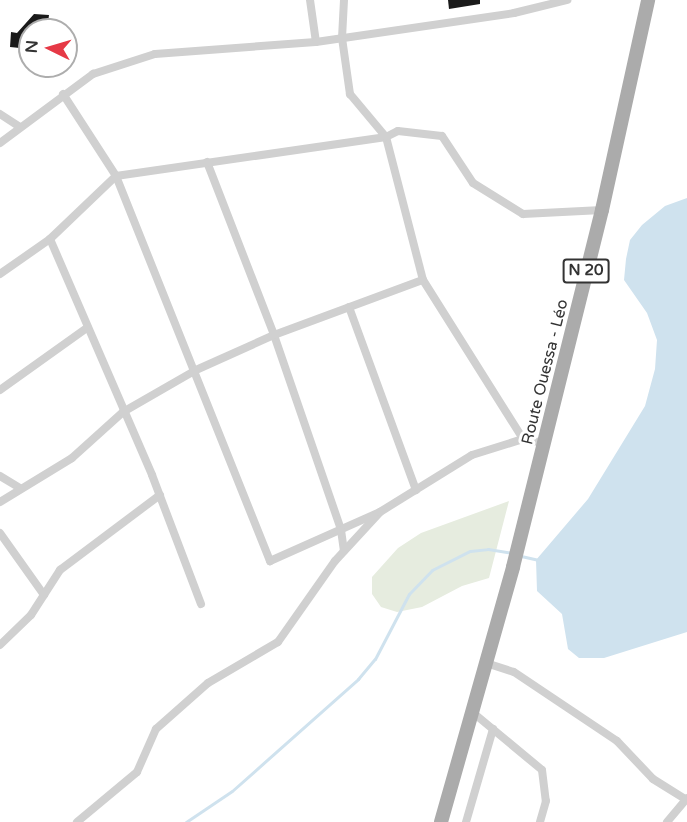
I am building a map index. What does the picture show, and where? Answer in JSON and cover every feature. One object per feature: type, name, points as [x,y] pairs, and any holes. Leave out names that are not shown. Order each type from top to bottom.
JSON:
[{"type":"main road","name":"Route Ouessa - Léo","points":[[486,663],[520,541],[602,210],[648,0]]},
{"type":"main road","name":"N 20","points":[[441,822],[486,663]]},
{"type":"street","points":[[310,0],[316,42]]},
{"type":"street","points":[[344,0],[342,38],[350,94],[386,137],[423,280],[523,439]]},
{"type":"street","points":[[2,139],[93,74],[155,54],[316,42],[514,13],[567,0]]},
{"type":"street","points":[[63,94],[116,176],[196,370],[270,561],[380,512],[472,455],[523,439],[544,443]]},
{"type":"street","points":[[0,114],[20,127]]},
{"type":"street","points":[[0,274],[50,239],[116,176],[386,137],[398,131],[442,136],[472,183],[523,214],[602,210]]},
{"type":"street","points":[[207,162],[274,335],[341,530],[344,551]]},
{"type":"street","points":[[50,239],[160,495],[201,604]]},
{"type":"street","points":[[0,502],[72,458],[123,412],[196,370],[274,335],[423,280]]},
{"type":"street","points":[[349,307],[416,490]]},
{"type":"street","points":[[0,390],[87,328]]},
{"type":"street","points":[[0,476],[20,488]]},
{"type":"street","points":[[0,645],[31,615],[60,570],[160,495]]},
{"type":"street","points":[[77,822],[138,772],[156,729],[208,683],[278,642],[344,551],[380,512]]},
{"type":"street","points":[[0,533],[44,595]]},
{"type":"street","points":[[486,663],[514,672],[586,723],[617,741],[653,779],[686,799],[667,822]]},
{"type":"street","points":[[471,711],[542,770],[546,801],[540,822]]},
{"type":"street","points":[[466,822],[493,729]]},
{"type":"shaded area","points":[[509,501],[489,578],[462,586],[422,607],[397,612],[381,607],[372,594],[372,577],[398,548],[421,533]]},
{"type":"water","points":[[687,198],[687,632],[604,658],[579,658],[568,649],[562,614],[537,591],[536,560],[588,499],[645,406],[655,369],[657,340],[647,313],[624,280],[626,259],[630,240],[642,225],[665,206]]},
{"type":"building","points":[[448,0],[480,0],[480,4],[449,9]]},
{"type":"building","points":[[34,14],[49,15],[49,18],[30,18]]},
{"type":"building","points":[[11,32],[17,33],[18,48],[10,47]]},
{"type":"waterway","points":[[186,822],[232,791],[358,679],[375,659],[409,594],[432,570],[470,551],[488,549],[512,553]]},
{"type":"waterway","points":[[521,556],[538,560]]}]
